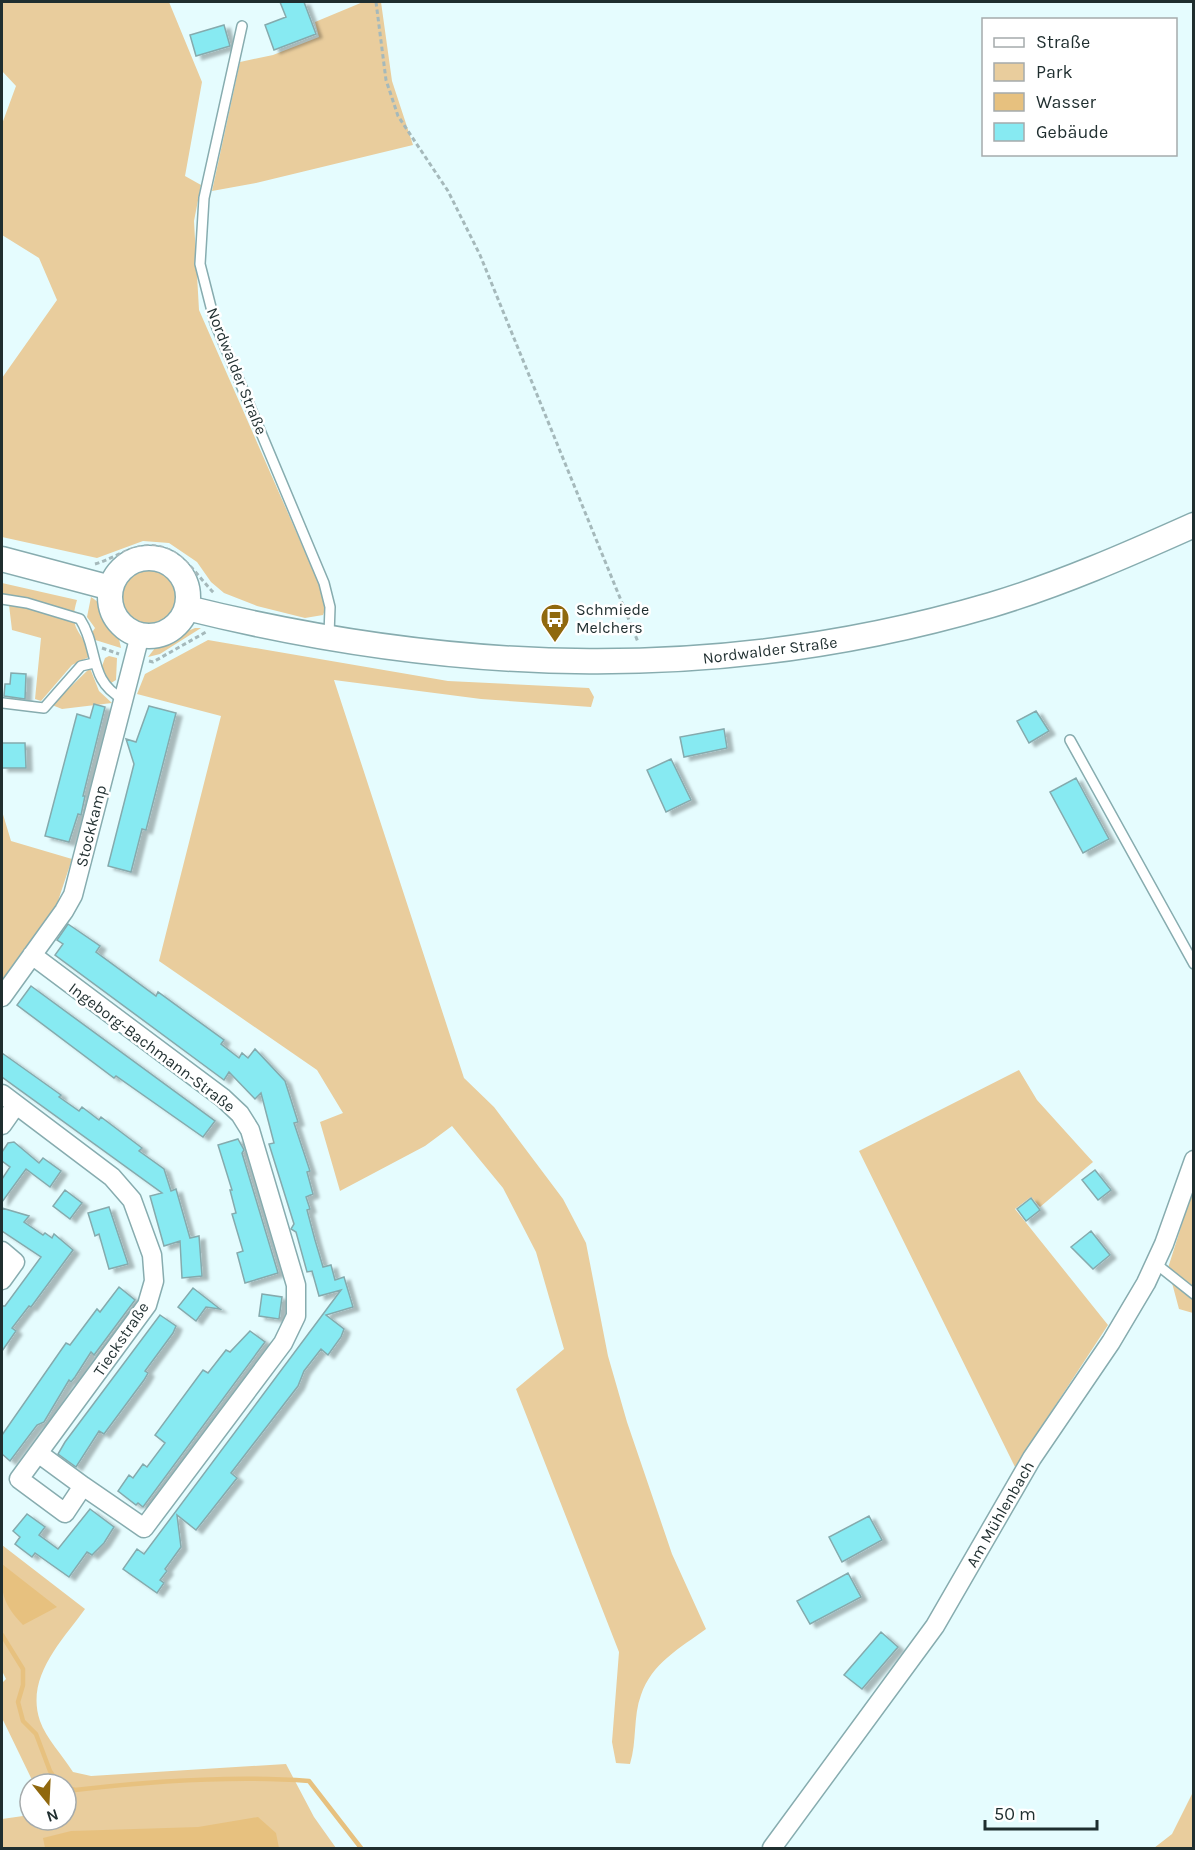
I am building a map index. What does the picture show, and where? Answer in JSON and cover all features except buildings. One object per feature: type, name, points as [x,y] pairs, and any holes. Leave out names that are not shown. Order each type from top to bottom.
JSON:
[{"type":"main road","name":"Nordwalder Straße","points":[[187,608],[261,626],[329,638],[492,658],[645,662],[768,652],[907,627],[992,604],[1058,583],[1194,525]]},
{"type":"main road","points":[[2,558],[111,588]]},
{"type":"main road","points":[[159,560],[170,565],[183,578],[188,596],[187,608],[182,619],[164,634],[140,635],[119,623],[110,600],[111,588],[120,572],[135,561],[159,560]]},
{"type":"street","name":"Stockkamp","points":[[2,997],[73,894],[140,635]]},
{"type":"street","name":"Ingeborg-Bachmann-Straße","points":[[32,956],[223,1098],[240,1114],[250,1130],[296,1285],[296,1316],[283,1343],[144,1528],[83,1486]]},
{"type":"street","name":"Tieckstraße","points":[[2,1094],[112,1177],[132,1200],[152,1255],[154,1281],[147,1305],[18,1479],[65,1513],[83,1486]]},
{"type":"street","points":[[2,1125],[16,1105]]},
{"type":"street","name":"Am Mühlenbach","points":[[772,1848],[935,1626],[1032,1458],[1111,1342],[1155,1263],[1194,1160]]},
{"type":"street","points":[[2,1251],[15,1262],[2,1280]]},
{"type":"street","points":[[38,1453],[83,1486]]},
{"type":"lane","name":"Nordwalder Straße","points":[[242,26],[204,198],[200,264],[215,323],[324,583],[330,608],[329,638]]},
{"type":"lane","points":[[2,599],[27,603],[80,619],[92,644],[94,663],[109,692],[123,699]]},
{"type":"lane","points":[[3,703],[44,708],[81,666],[94,663]]},
{"type":"lane","points":[[1071,740],[1194,964]]},
{"type":"lane","points":[[1155,1263],[1194,1294]]},
{"type":"path","points":[[376,2],[386,80],[398,116],[448,190],[480,255],[626,606],[645,662]]},
{"type":"path","points":[[96,564],[137,547],[152,545],[170,549],[182,556],[216,595]]},
{"type":"path","points":[[92,644],[121,654]]},
{"type":"green space","points":[[2,2],[169,2],[202,82],[185,176],[201,185],[194,221],[199,310],[323,593],[326,607],[323,615],[305,618],[257,606],[224,593],[211,582],[197,562],[169,543],[143,541],[97,558],[2,537],[2,378],[57,300],[39,258],[2,235],[2,124],[16,86],[2,71]]},
{"type":"green space","points":[[363,2],[381,2],[392,81],[413,145],[256,183],[212,191],[240,62],[273,55],[319,37],[315,22]]},
{"type":"green space","points":[[143,568],[155,568],[170,576],[178,591],[178,603],[170,618],[155,626],[143,626],[128,618],[120,603],[120,591],[128,576]]},
{"type":"green space","points":[[2,583],[77,600],[74,611],[75,625],[84,641],[89,657],[72,665],[41,701],[35,699],[41,638],[12,630],[9,605],[2,604]]},
{"type":"green space","points":[[91,597],[97,601],[111,620],[121,648],[92,639],[91,634],[95,628],[87,617]]},
{"type":"green space","points":[[195,628],[201,628],[160,654],[148,657],[159,643]]},
{"type":"green space","points":[[208,640],[448,681],[589,688],[594,697],[591,707],[481,699],[334,680],[464,1078],[494,1107],[563,1199],[586,1243],[608,1356],[627,1422],[672,1554],[706,1629],[668,1657],[646,1684],[639,1703],[630,1764],[616,1763],[612,1742],[619,1652],[516,1389],[564,1349],[536,1252],[503,1188],[452,1126],[425,1146],[340,1191],[320,1122],[343,1113],[317,1070],[159,961],[221,716],[137,694],[145,674]]},
{"type":"green space","points":[[109,656],[117,658],[116,680],[111,683],[101,669],[105,658]]},
{"type":"green space","points":[[90,668],[99,691],[112,703],[62,709],[52,705]]},
{"type":"green space","points":[[2,811],[11,841],[72,859],[57,904],[2,980]]},
{"type":"green space","points":[[1019,1070],[1037,1100],[1093,1162],[1040,1207],[1031,1197],[1015,1209],[1108,1325],[1015,1467],[859,1151]]},
{"type":"green space","points":[[1193,1189],[1193,1313],[1179,1309],[1168,1268]]},
{"type":"green space","points":[[2,1545],[85,1609],[48,1660],[37,1689],[40,1721],[50,1740],[73,1772],[28,1772],[2,1718],[2,1683],[6,1679],[2,1671]]},
{"type":"green space","points":[[286,1764],[314,1817],[336,1848],[2,1848],[2,1819],[18,1817],[18,1832],[78,1832],[78,1773],[91,1776]]},
{"type":"green space","points":[[1193,1792],[1193,1848],[1154,1848],[1172,1834]]},
{"type":"water","points":[[2,1564],[57,1607],[23,1625],[4,1597]]},
{"type":"water","points":[[258,1817],[276,1833],[279,1848],[45,1848],[43,1838],[78,1831],[198,1827]]},
{"type":"waterway","points":[[2,1635],[23,1669],[23,1685],[18,1702],[23,1721],[36,1734],[51,1772]]},
{"type":"waterway","points":[[78,1790],[221,1779],[309,1781],[361,1848]]},
{"type":"place","name":"Schmiede Melchers","points":[[555,644]]}]
